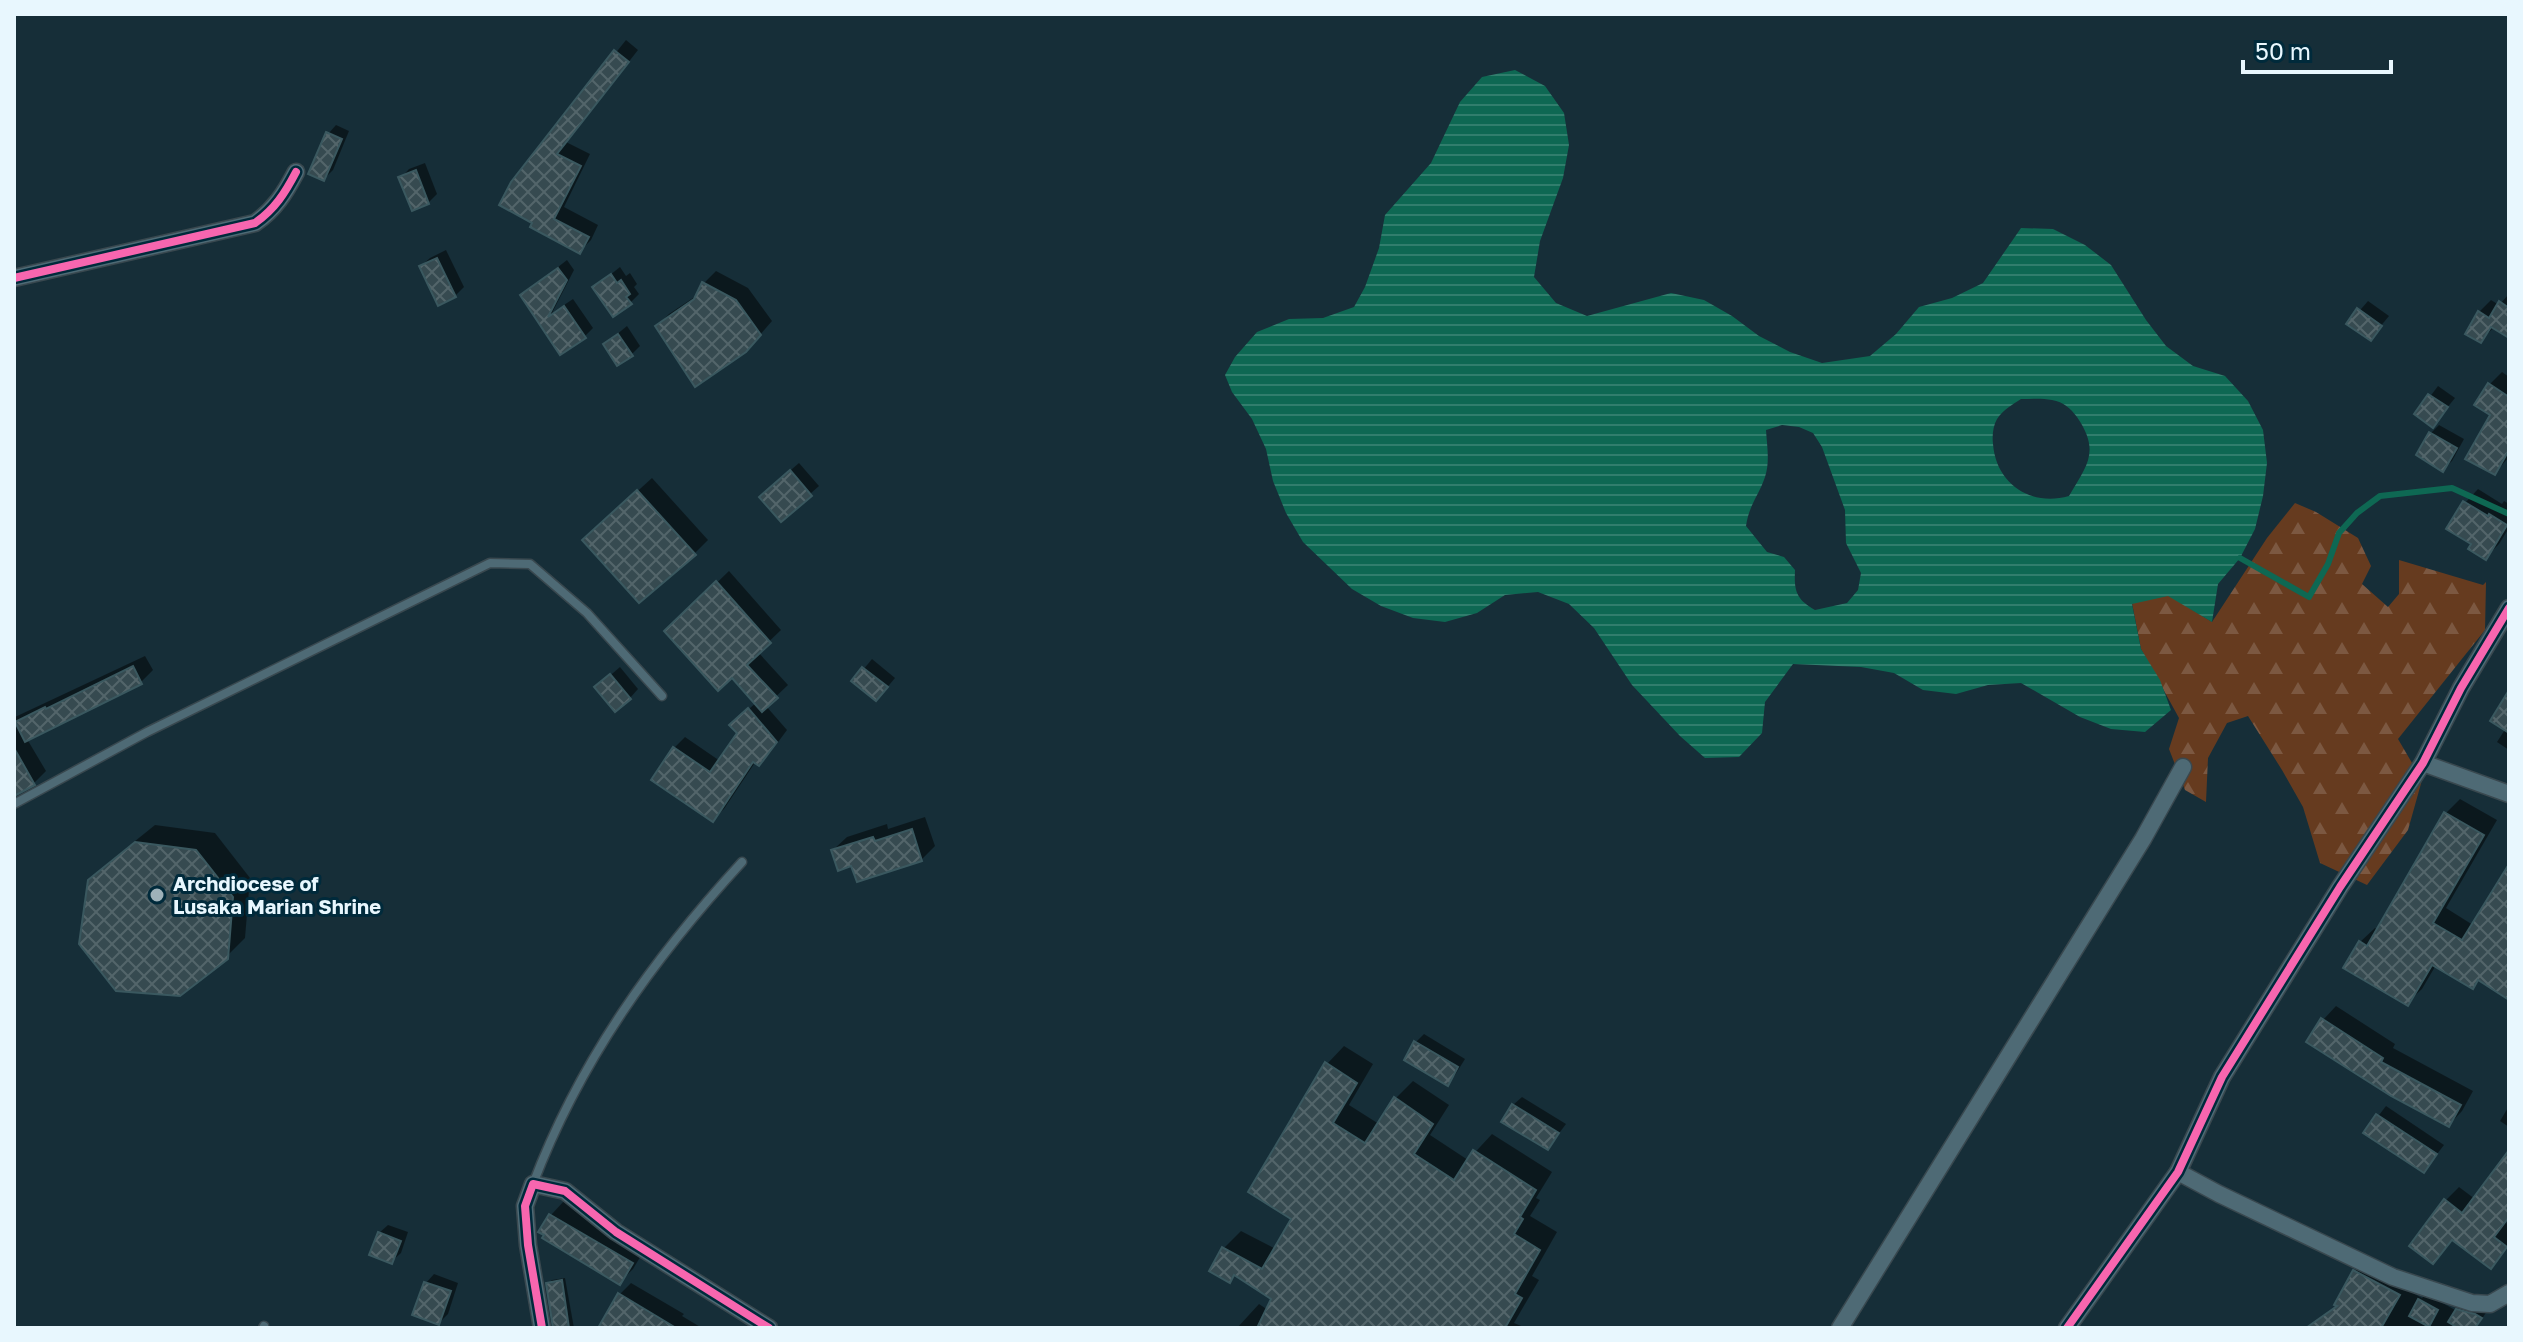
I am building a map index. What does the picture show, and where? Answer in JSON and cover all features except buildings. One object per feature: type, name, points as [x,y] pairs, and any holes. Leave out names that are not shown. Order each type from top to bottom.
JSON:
[{"type":"street","points":[[14,278],[255,223],[283,198],[296,172]]},
{"type":"street","points":[[2067,1328],[2178,1172],[2222,1077],[2340,887],[2423,763],[2461,688],[2509,608]]},
{"type":"street","points":[[2423,763],[2509,794]]},
{"type":"street","points":[[1840,1328],[2143,839],[2183,767]]},
{"type":"street","points":[[2178,1172],[2393,1277],[2472,1303],[2490,1304],[2509,1293]]},
{"type":"street","points":[[542,1328],[528,1245],[525,1206],[533,1184],[565,1191],[616,1232],[769,1328]]},
{"type":"lane","points":[[14,804],[147,732],[490,563],[530,564],[587,613],[662,696]]},
{"type":"lane","points":[[533,1184],[549,1142],[579,1081],[642,981],[693,915],[742,862]]},
{"type":"green space","points":[[2295,503],[2358,538],[2371,566],[2362,584],[2388,607],[2399,594],[2399,560],[2483,585],[2486,582],[2485,630],[2398,739],[2422,780],[2408,830],[2367,885],[2320,863],[2303,807],[2248,716],[2227,723],[2208,758],[2206,802],[2185,790],[2169,749],[2179,718],[2141,649],[2132,603],[2168,595],[2212,622],[2267,538]]},
{"type":"shaded area","points":[[1515,70],[1545,86],[1564,113],[1569,145],[1563,178],[1540,241],[1534,277],[1556,303],[1587,316],[1671,293],[1704,300],[1759,336],[1790,352],[1822,363],[1870,356],[1896,334],[1919,307],[1952,298],[1983,283],[2021,228],[2053,229],[2085,245],[2111,265],[2166,346],[2193,366],[2225,376],[2248,401],[2263,430],[2267,463],[2255,529],[2240,558],[2218,584],[2212,622],[2168,596],[2132,604],[2141,649],[2160,680],[2171,710],[2145,732],[2111,729],[2080,717],[2021,683],[1988,685],[1956,694],[1923,690],[1894,673],[1861,667],[1793,664],[1765,702],[1762,733],[1739,757],[1705,758],[1632,685],[1594,628],[1569,604],[1538,592],[1505,595],[1477,613],[1445,622],[1413,618],[1381,606],[1352,589],[1303,542],[1286,513],[1273,481],[1266,449],[1252,419],[1232,392],[1225,375],[1235,357],[1257,332],[1289,319],[1323,318],[1354,307],[1379,248],[1385,215],[1431,163],[1460,102],[1482,77]],"holes":[[[2021,399],[2060,402],[2072,411],[2084,429],[2090,448],[2089,457],[2069,496],[2055,499],[2029,495],[2008,481],[2001,471],[1993,444],[1995,425],[2002,413]],[[1782,425],[1813,433],[1822,447],[1845,510],[1846,543],[1861,573],[1858,590],[1847,603],[1815,610],[1809,606],[1798,594],[1795,570],[1784,557],[1767,552],[1746,526],[1767,471],[1766,430]]]},
{"type":"waterway","points":[[2240,558],[2309,597],[2328,564],[2339,533],[2357,513],[2380,496],[2452,488],[2509,514]]},
{"type":"cycle path","points":[[14,278],[255,223],[279,200],[296,172]]},
{"type":"cycle path","points":[[2067,1328],[2178,1172],[2222,1077],[2340,887],[2423,763],[2461,688],[2509,608]]},
{"type":"cycle path","points":[[542,1328],[528,1245],[525,1206],[533,1184],[565,1191],[616,1232],[769,1328]]},
{"type":"place","name":"Archdiocese of Lusaka Marian Shrine","points":[[157,895]]}]
